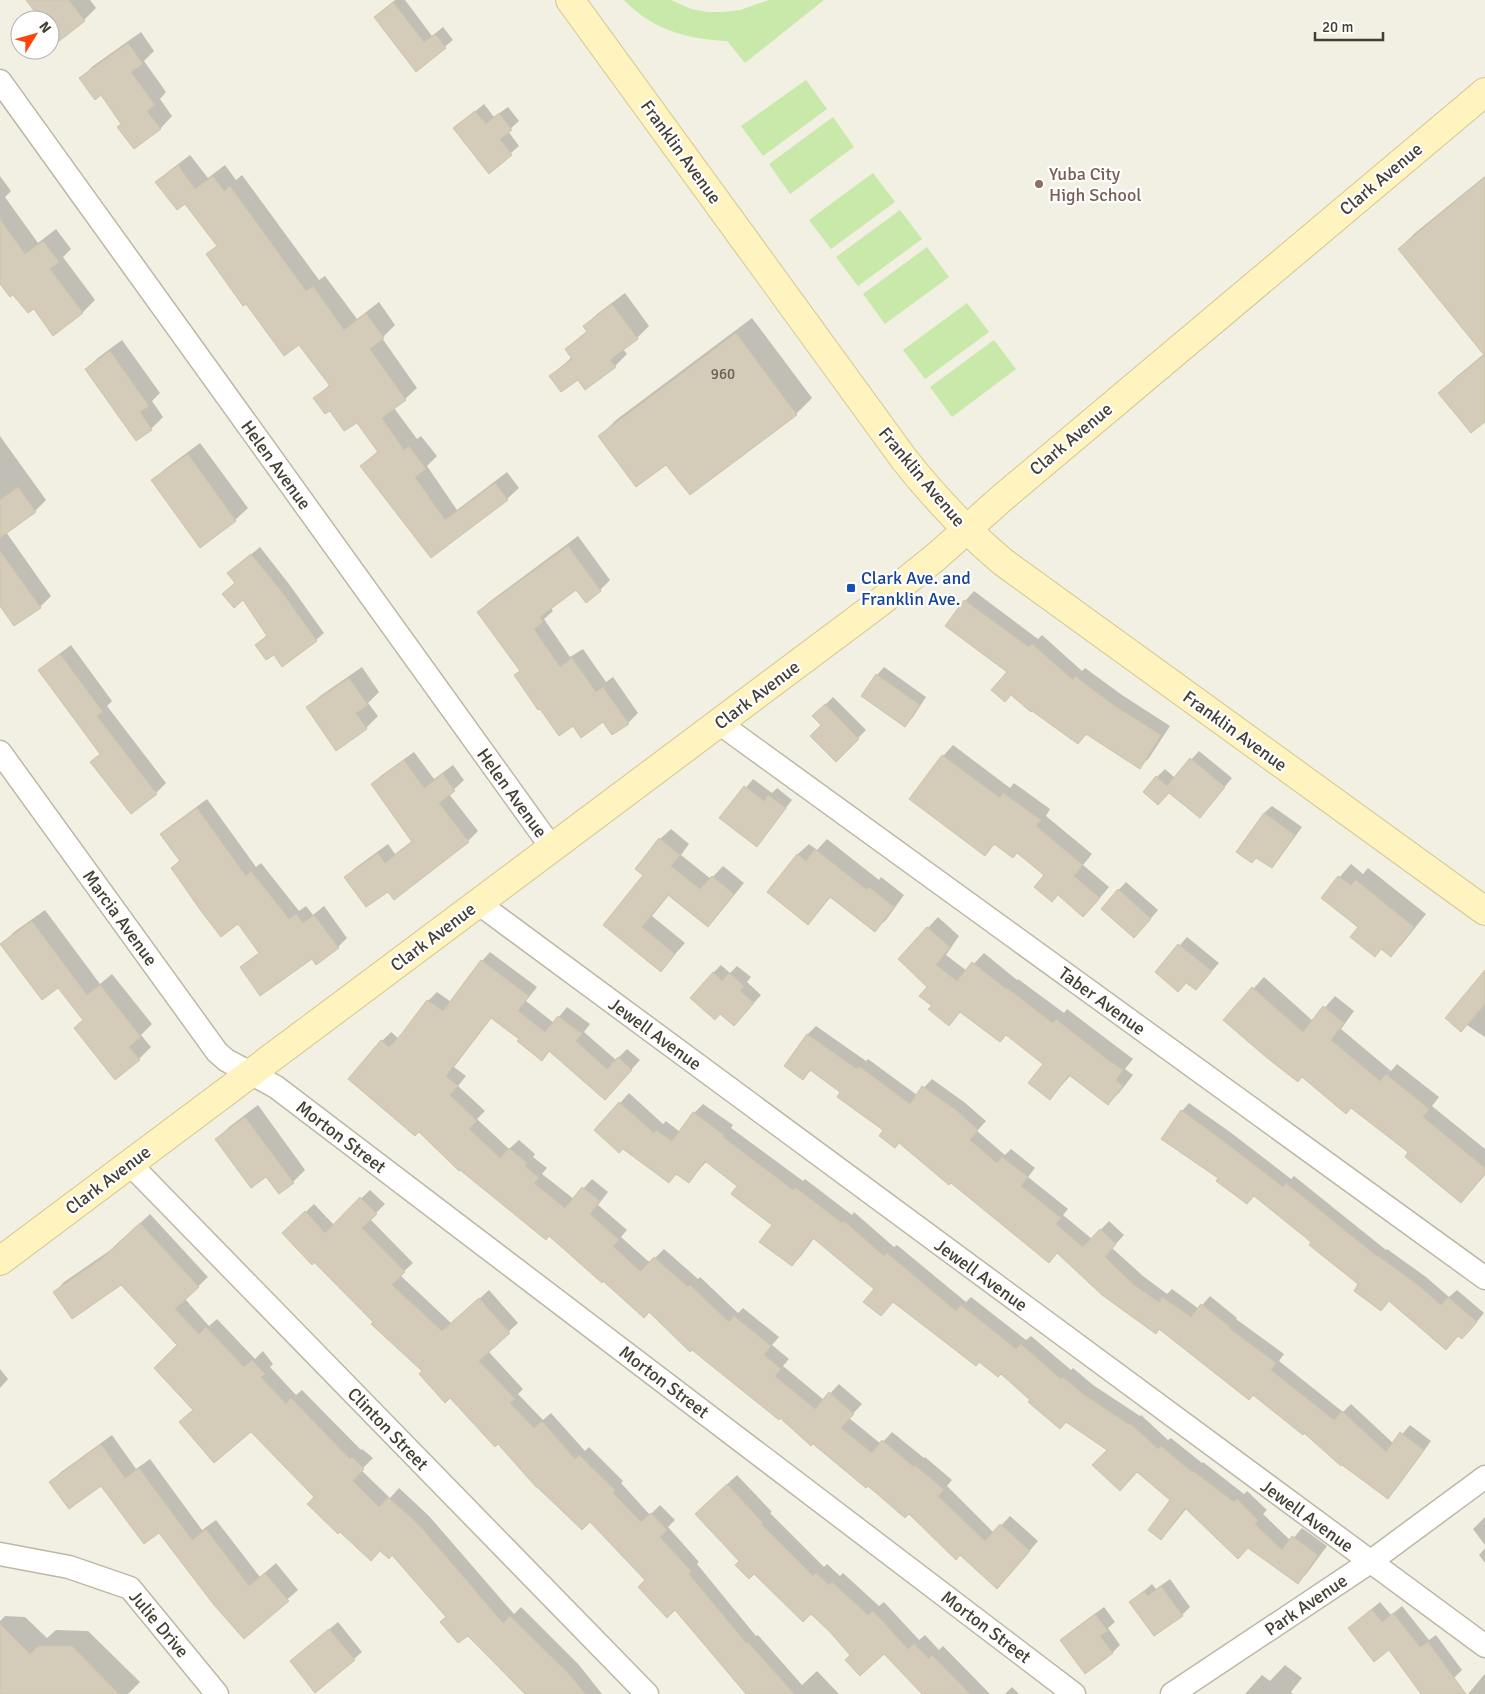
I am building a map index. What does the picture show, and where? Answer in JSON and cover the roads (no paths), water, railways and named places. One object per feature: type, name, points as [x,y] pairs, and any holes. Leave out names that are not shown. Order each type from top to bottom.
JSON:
[{"type":"street","name":"Franklin Avenue","points":[[570,0],[904,459],[937,500],[966,530],[1003,562],[1485,911]]},
{"type":"street","name":"Helen Avenue","points":[[0,81],[552,848]]},
{"type":"street","name":"Clark Avenue","points":[[0,1261],[879,603],[1485,92]]},
{"type":"street","name":"Taber Avenue","points":[[719,723],[1485,1278]]},
{"type":"street","name":"Marcia Avenue","points":[[0,752],[211,1045],[226,1060],[251,1073]]},
{"type":"street","name":"Jewell Avenue","points":[[478,903],[1485,1646]]},
{"type":"street","name":"Morton Street","points":[[251,1073],[276,1087],[1074,1694]]},
{"type":"street","name":"Clinton Street","points":[[130,1164],[647,1694]]},
{"type":"street","name":"Park Avenue","points":[[1172,1694],[1370,1562],[1485,1477]]},
{"type":"street","name":"Julie Drive","points":[[0,1554],[68,1567],[130,1588],[217,1694]]},
{"type":"place","name":"Yuba City High School","points":[[1039,184]]},
{"type":"place","name":"Clark Ave. and Franklin Ave.","points":[[851,588]]}]
